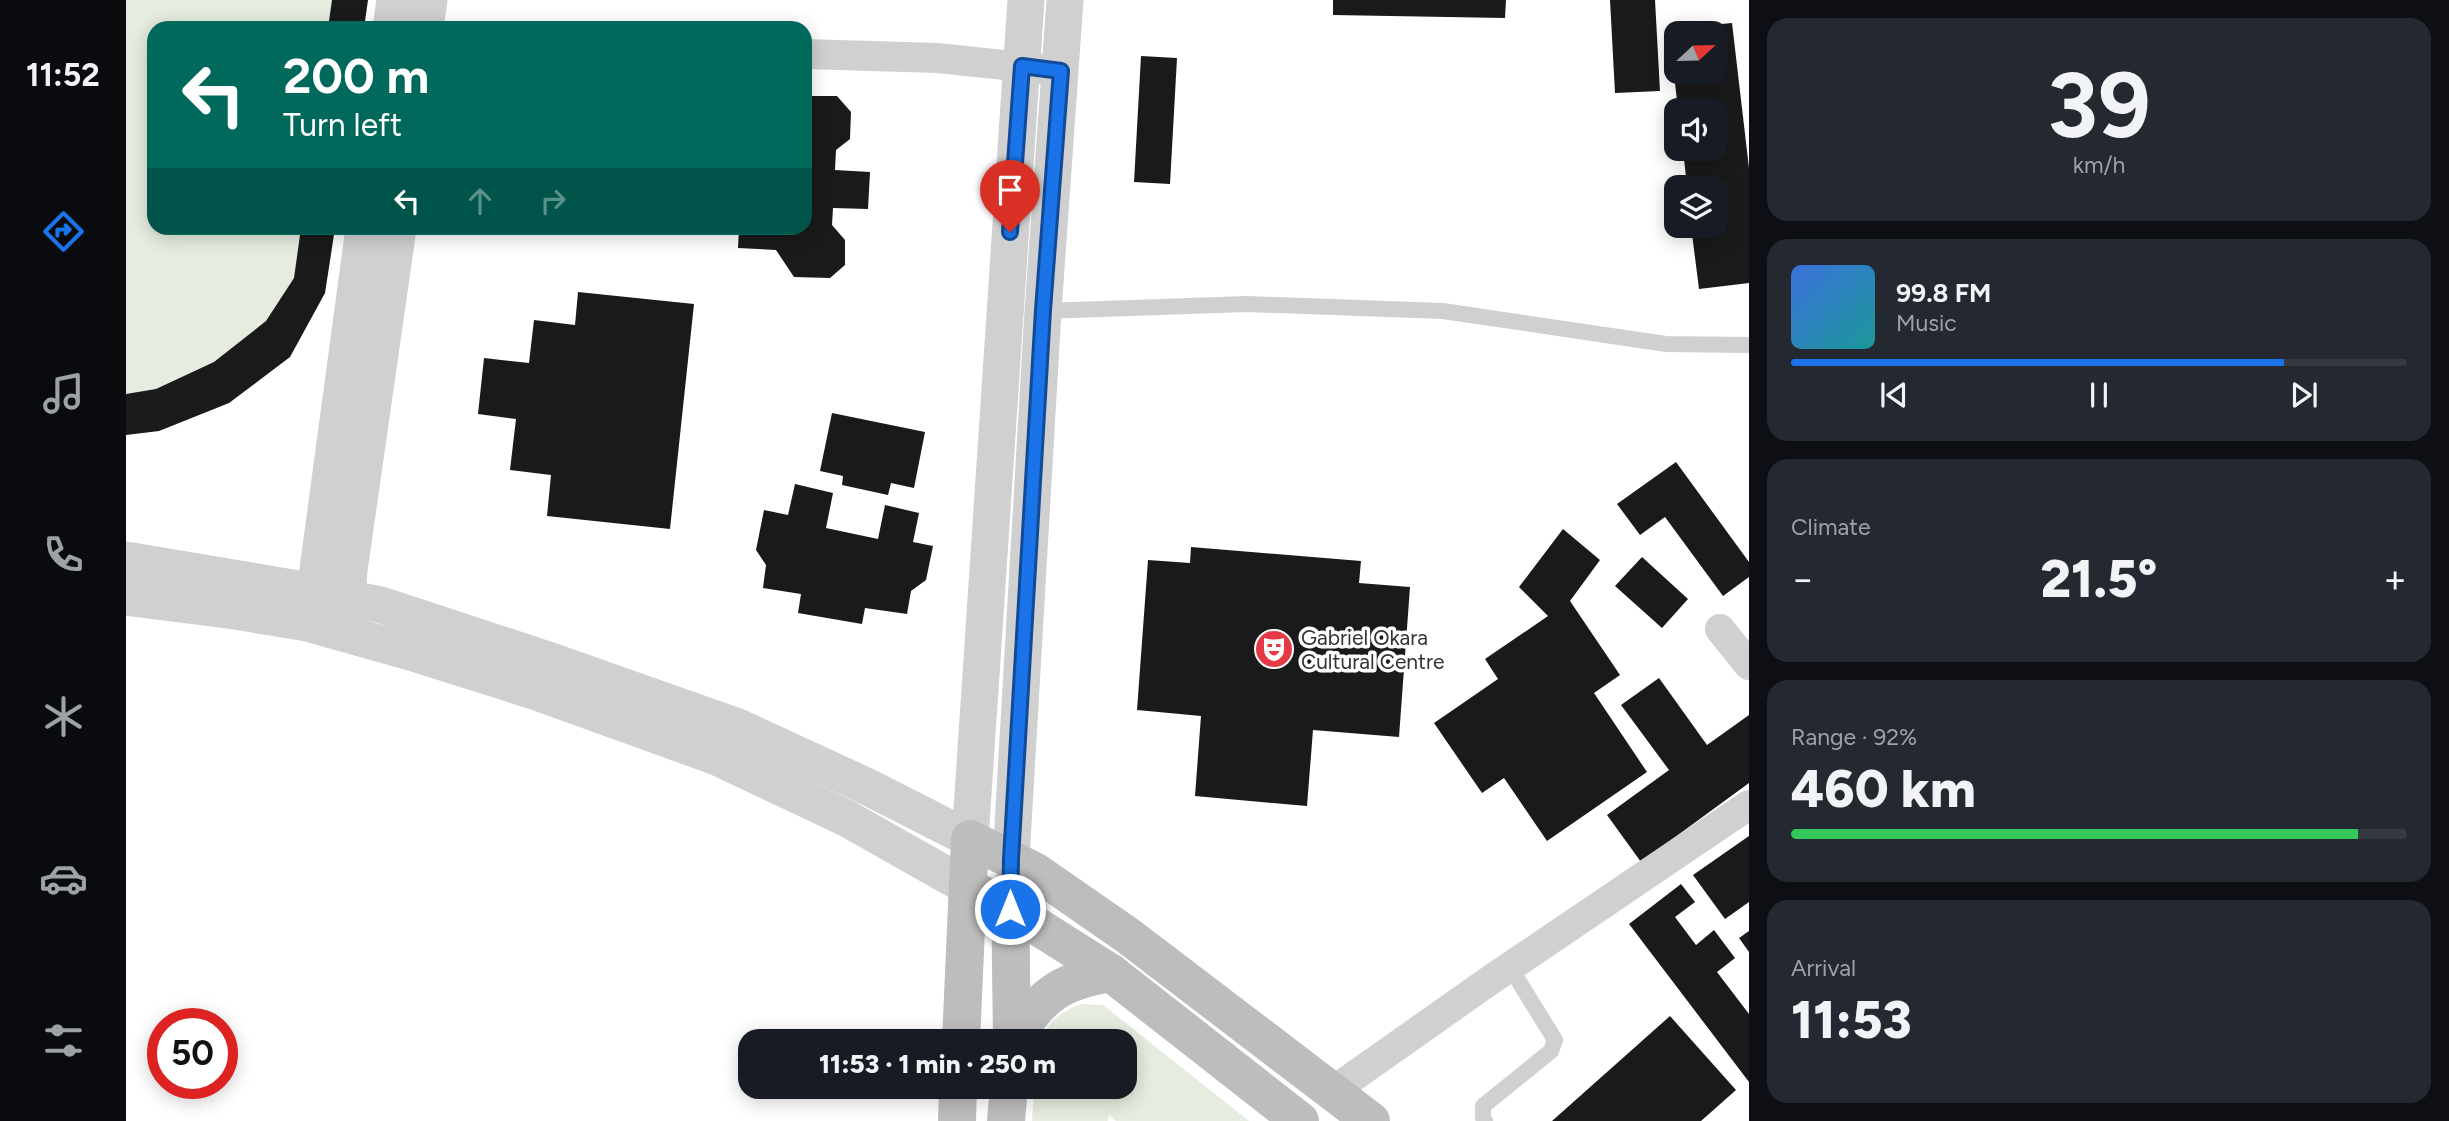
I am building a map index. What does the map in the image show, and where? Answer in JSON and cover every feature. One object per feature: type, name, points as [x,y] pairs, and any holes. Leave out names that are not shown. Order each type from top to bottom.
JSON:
[{"type":"main road","points":[[962,1029],[970,839],[1036,872],[1127,935],[1371,1121]]},
{"type":"main road","points":[[1011,859],[1012,1029]]},
{"type":"main road","points":[[968,887],[1010,909],[1111,973],[1300,1121]]},
{"type":"main road","points":[[1020,1029],[1033,1010],[1057,988],[1084,977],[1111,973]]},
{"type":"main road","points":[[957,1121],[958,1099]]},
{"type":"main road","points":[[1006,1121],[1008,1099]]},
{"type":"street","points":[[392,21],[395,0]]},
{"type":"street","points":[[426,21],[429,0]]},
{"type":"street","points":[[126,597],[235,611],[323,604],[381,605],[738,727],[868,787],[970,839],[1026,0]]},
{"type":"street","points":[[1011,859],[1043,310],[1065,0]]},
{"type":"street","points":[[812,54],[939,58],[1061,71]]},
{"type":"street","points":[[362,235],[323,604],[344,635],[417,654],[537,692],[717,757],[846,818],[968,887]]},
{"type":"street","points":[[323,604],[349,570],[397,235]]},
{"type":"street","points":[[126,560],[323,604]]},
{"type":"street","points":[[1720,629],[1749,665]]},
{"type":"street","points":[[1333,1091],[1749,805]]},
{"type":"lane","points":[[1043,310],[1247,304],[1443,311],[1666,344],[1749,345]]},
{"type":"lane","points":[[1485,1121],[1483,1105],[1551,1051],[1555,1040],[1510,967]]},
{"type":"shaded area","points":[[126,0],[368,0],[365,21],[147,21],[147,235],[334,235],[325,293],[290,357],[229,403],[159,431],[126,435]]},
{"type":"shaded area","points":[[1081,1004],[1103,1005],[1133,1029],[1047,1029],[1067,1011]]},
{"type":"shaded area","points":[[1137,1032],[1249,1121],[1116,1121],[1109,1115],[1108,1121],[1032,1121],[1033,1099],[1137,1099]]},
{"type":"building","points":[[332,0],[368,0],[365,21],[329,21]]},
{"type":"building","points":[[1333,0],[1506,0],[1505,18],[1333,15]]},
{"type":"building","points":[[1610,0],[1655,0],[1660,91],[1615,93]]},
{"type":"building","points":[[1727,23],[1732,23],[1749,168],[1749,283],[1699,289],[1693,238],[1727,238],[1727,175],[1686,175],[1684,161],[1727,161],[1727,98],[1677,98],[1675,84],[1727,84]]},
{"type":"building","points":[[1141,56],[1177,58],[1170,184],[1134,182]]},
{"type":"building","points":[[812,96],[837,96],[851,112],[850,139],[836,150],[835,170],[870,172],[868,209],[833,208],[832,225],[845,240],[845,265],[830,278],[794,277],[776,250],[738,248],[739,235],[812,235]]},
{"type":"building","points":[[300,235],[334,235],[325,293],[290,357],[229,403],[159,431],[126,435],[126,394],[156,389],[214,362],[266,321],[294,278]]},
{"type":"building","points":[[578,292],[694,304],[670,529],[547,516],[551,475],[510,470],[516,419],[478,414],[484,358],[529,363],[534,320],[575,325]]},
{"type":"building","points":[[832,413],[925,432],[914,488],[891,483],[888,495],[842,485],[843,476],[820,471]]},
{"type":"building","points":[[1676,462],[1749,562],[1749,577],[1723,596],[1665,517],[1640,535],[1617,504]]},
{"type":"building","points":[[795,484],[833,493],[826,528],[878,539],[885,505],[919,513],[913,542],[933,546],[926,580],[911,591],[907,614],[865,608],[862,624],[798,613],[801,594],[763,588],[766,565],[756,550],[764,510],[788,515]]},
{"type":"building","points":[[1563,529],[1600,560],[1570,601],[1620,675],[1594,693],[1647,772],[1547,841],[1504,778],[1482,793],[1434,723],[1498,679],[1485,659],[1548,616],[1519,587]]},
{"type":"building","name":"Gabriel Okara Cultural Centre","points":[[1191,547],[1361,561],[1359,583],[1410,587],[1399,737],[1313,730],[1307,806],[1195,796],[1201,716],[1137,710],[1148,560],[1190,563]]},
{"type":"building","points":[[1642,557],[1688,599],[1662,628],[1615,586]]},
{"type":"building","points":[[1659,678],[1707,745],[1749,715],[1749,783],[1641,862],[1607,815],[1669,770],[1621,705]]},
{"type":"building","points":[[1749,836],[1749,902],[1725,919],[1693,875]]},
{"type":"building","points":[[1681,884],[1695,902],[1675,917],[1696,945],[1714,930],[1735,958],[1717,972],[1749,1014],[1749,1082],[1629,924]]},
{"type":"building","points":[[1749,931],[1749,952],[1739,938]]},
{"type":"building","points":[[1670,1016],[1736,1090],[1701,1121],[1552,1121]]},
{"type":"place","name":"Gabriel Okara Cultural Centre","points":[[1274,649]]},
{"type":"route","points":[[1010,232],[1022,66],[1061,71],[1043,310],[1010,909]]}]
